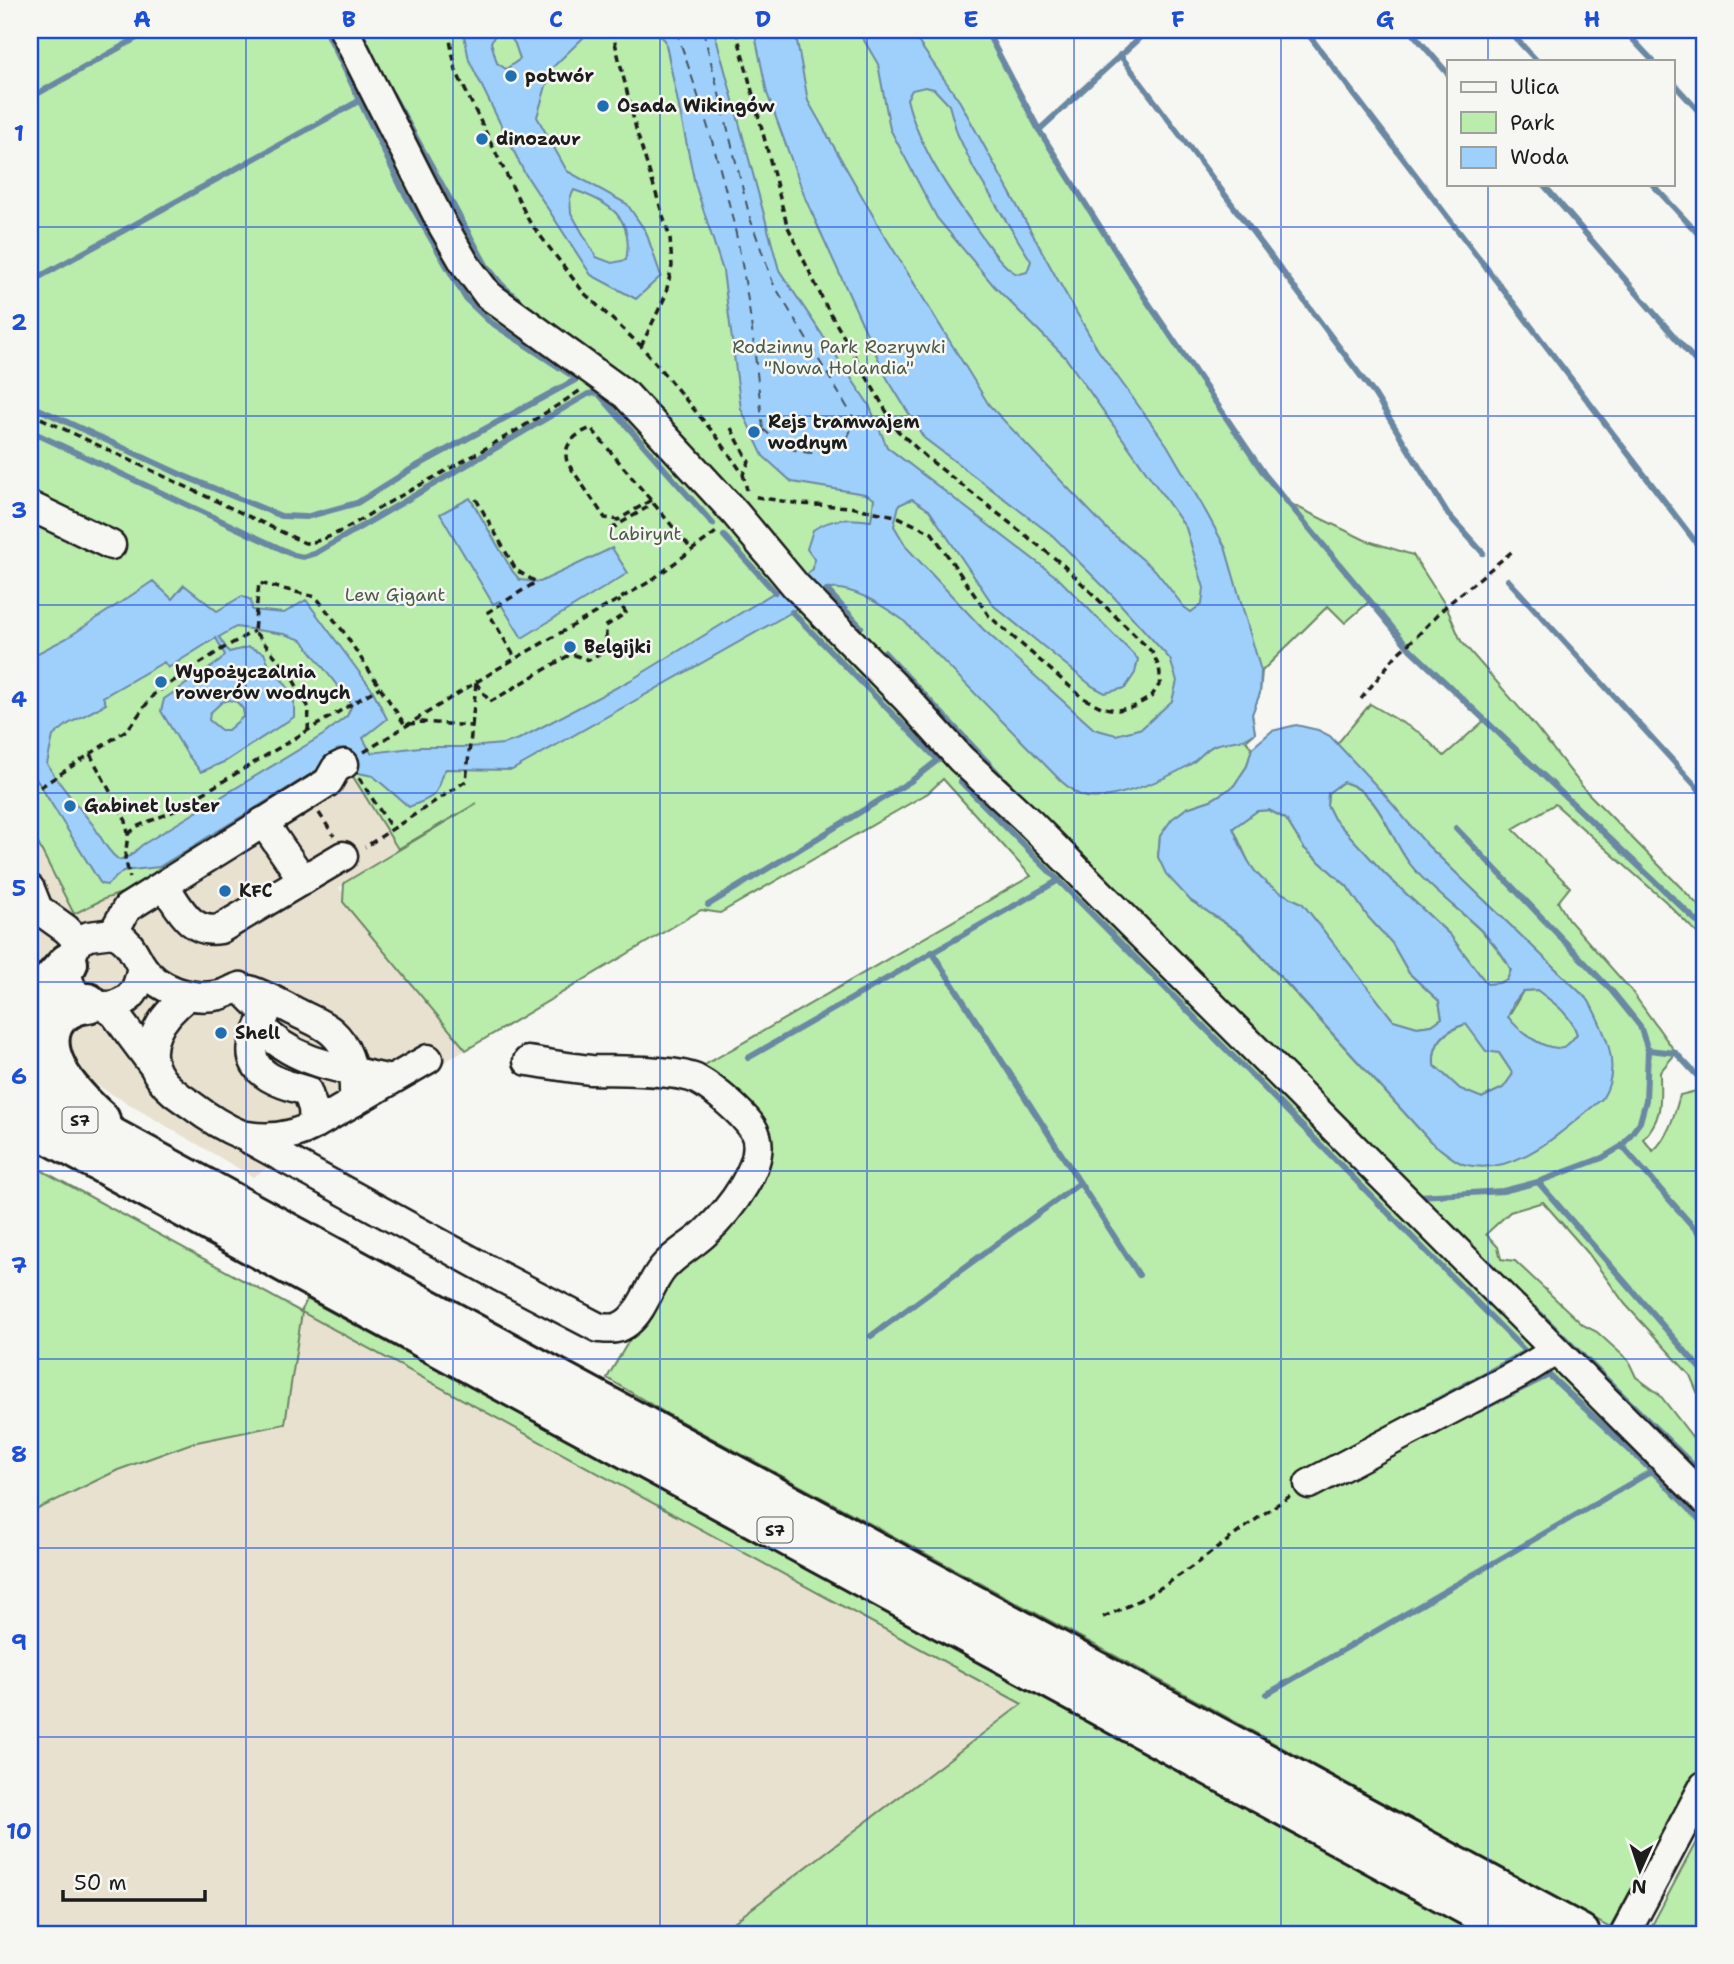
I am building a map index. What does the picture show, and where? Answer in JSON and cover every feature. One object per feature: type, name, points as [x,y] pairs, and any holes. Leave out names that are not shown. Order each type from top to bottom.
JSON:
[{"type":"highway","points":[[30,999],[43,991],[73,952]]},
{"type":"highway","points":[[39,1074],[51,1051],[51,1035],[55,1021],[62,1011],[73,1005],[95,1004]]},
{"type":"highway","name":"S7","points":[[39,1074],[131,1147],[1580,1934]]},
{"type":"highway","name":"S7","points":[[30,1125],[1520,1934]]},
{"type":"street","points":[[344,30],[443,226],[479,284],[500,305],[626,395],[647,415],[735,503],[802,592],[914,706],[961,759],[1029,822],[1704,1500]]},
{"type":"street","points":[[30,506],[111,545]]},
{"type":"street","points":[[113,933],[127,908],[328,782],[336,768],[349,767]]},
{"type":"street","points":[[263,822],[303,880]]},
{"type":"street","points":[[164,885],[189,921],[198,929],[209,931],[219,929],[343,856]]},
{"type":"street","points":[[33,903],[66,929],[73,952],[71,986],[80,998],[114,1013],[168,1087],[219,1126],[242,1135],[598,1328],[615,1329],[630,1321],[662,1269],[704,1234],[725,1211],[756,1164],[758,1149],[755,1131],[746,1119],[722,1115],[697,1079],[678,1074],[587,1069],[528,1060]]},
{"type":"street","points":[[73,952],[89,936],[113,933],[131,945],[142,967],[156,981],[188,996],[220,995],[268,972]]},
{"type":"street","points":[[95,1004],[117,1005],[126,1000],[138,984],[142,967]]},
{"type":"street","points":[[240,986],[260,1028],[274,1042],[310,1060],[390,1080]]},
{"type":"street","points":[[240,986],[266,996],[332,1032],[346,1052],[352,1070],[355,1084],[354,1102]]},
{"type":"street","points":[[152,1064],[156,1031],[176,1004],[188,996]]},
{"type":"street","points":[[260,1028],[252,1056],[259,1070],[281,1083],[307,1091]]},
{"type":"street","points":[[242,1135],[267,1139],[300,1133],[428,1059]]},
{"type":"street","points":[[310,1060],[306,1077],[314,1125]]},
{"type":"street","points":[[1309,1484],[1518,1374],[1555,1351]]},
{"type":"street","points":[[1625,1934],[1700,1793]]},
{"type":"path","points":[[448,30],[456,71],[529,221],[584,293],[641,346],[717,437],[743,474]]},
{"type":"path","points":[[612,30],[637,133],[670,238],[672,266],[665,297],[641,346]]},
{"type":"path","points":[[735,503],[850,507],[896,516],[932,533],[989,617],[1083,698],[1102,708],[1118,710],[1133,707],[1151,697],[1161,682],[1159,667],[1152,652],[1062,564],[926,457],[897,430],[825,303],[787,225],[736,30]]},
{"type":"path","points":[[30,413],[304,543],[313,543],[526,426],[587,386],[598,375]]},
{"type":"path","points":[[652,502],[618,520],[605,518],[567,463],[570,441],[591,428],[652,502],[692,551]]},
{"type":"path","points":[[369,749],[475,683],[649,582],[722,528],[735,503],[749,462],[731,428]]},
{"type":"path","points":[[476,499],[516,570],[536,582],[488,612],[516,659]]},
{"type":"path","points":[[611,529],[652,502]]},
{"type":"path","points":[[1361,699],[1397,654],[1446,606],[1514,549]]},
{"type":"path","points":[[308,731],[309,708],[290,674],[254,631],[259,583],[316,597],[343,631],[405,725]]},
{"type":"path","points":[[475,683],[490,702],[571,653],[589,660],[606,650],[606,626],[626,613],[618,600]]},
{"type":"path","points":[[30,794],[128,729],[154,694],[223,648],[254,631]]},
{"type":"path","points":[[349,767],[392,829],[466,780],[475,683]]},
{"type":"path","points":[[128,835],[138,825],[172,812],[380,687]]},
{"type":"path","points":[[405,725],[422,722],[472,726]]},
{"type":"path","points":[[90,754],[126,821],[128,835],[125,858],[128,870]]},
{"type":"path","points":[[1104,1617],[1147,1598],[1172,1582],[1309,1484]]},
{"type":"shaded area","points":[[341,759],[398,849],[339,888],[466,1050],[425,1072],[253,1177],[30,1046],[30,828],[74,914]]},
{"type":"shaded area","points":[[30,1164],[1023,1704],[718,1934],[30,1934]]},
{"type":"green space","points":[[30,30],[986,30],[1039,130],[1145,298],[1265,475],[1287,502],[1365,540],[1413,555],[1446,606],[1461,641],[1535,726],[1586,791],[1704,911],[1704,940],[1665,901],[1555,804],[1513,829],[1570,887],[1558,902],[1568,919],[1630,989],[1676,1053],[1660,1072],[1658,1116],[1643,1139],[1653,1151],[1667,1132],[1680,1095],[1704,1089],[1704,1403],[1690,1375],[1625,1304],[1588,1253],[1543,1202],[1510,1212],[1486,1234],[1498,1247],[1501,1259],[1515,1261],[1583,1325],[1597,1332],[1628,1360],[1636,1377],[1659,1394],[1704,1452],[1704,1795],[1687,1787],[1610,1928],[669,1415],[607,1378],[656,1295],[763,1168],[696,1070],[1031,876],[943,779],[928,793],[720,913],[701,910],[466,1050],[343,902],[344,883],[477,803],[398,849],[342,759],[146,885],[104,899],[74,914],[30,828],[30,784],[35,780],[30,771]],"holes":[[[1370,601],[1410,649],[1486,719],[1444,756],[1420,733],[1370,704],[1337,744],[1427,845],[1589,1001],[1562,1130],[1431,1142],[1241,934],[1190,900],[1158,857],[1160,836],[1172,820],[1187,808],[1211,800],[1233,787],[1247,766],[1252,748],[1246,741],[1255,733],[1252,714],[1260,693],[1262,671],[1328,606],[1345,623]]]},
{"type":"green space","points":[[1343,782],[1366,795],[1375,805],[1410,864],[1502,954],[1511,970],[1507,980],[1487,984],[1450,935],[1385,874],[1334,819],[1327,805],[1328,793]]},
{"type":"green space","points":[[1269,810],[1286,819],[1304,848],[1347,886],[1368,917],[1392,943],[1409,973],[1439,1001],[1442,1018],[1432,1025],[1417,1027],[1393,1020],[1302,903],[1280,894],[1253,872],[1233,828],[1257,811]]},
{"type":"green space","points":[[1537,990],[1561,1009],[1574,1027],[1577,1034],[1565,1046],[1553,1048],[1538,1042],[1508,1017],[1523,991]]},
{"type":"green space","points":[[1466,1024],[1499,1053],[1513,1074],[1503,1088],[1482,1098],[1460,1089],[1434,1065],[1435,1050],[1441,1038]]},
{"type":"green space","points":[[30,1164],[301,1312],[307,1299],[1478,1934],[718,1934],[1022,1704],[302,1312],[285,1424],[192,1443],[118,1470],[30,1511]]},
{"type":"green space","points":[[1704,1827],[1704,1934],[1647,1934],[1649,1931]]},
{"type":"water","points":[[463,30],[591,30],[551,69],[537,117],[567,171],[627,204],[646,232],[661,276],[636,299],[591,275],[524,172],[469,60]],"holes":[[[507,32],[520,59],[506,69],[497,63],[491,42],[496,33]],[[574,190],[608,206],[623,223],[628,245],[626,260],[612,263],[596,257],[571,213],[570,198]]]},
{"type":"water","points":[[653,30],[714,30],[779,270],[869,405],[887,447],[1059,579],[1138,659],[1135,673],[1125,688],[1105,693],[1092,686],[994,606],[929,510],[912,499],[899,505],[894,526],[907,548],[983,629],[1094,729],[1116,735],[1142,728],[1172,701],[1177,681],[1170,659],[1112,595],[1052,535],[924,438],[887,378],[806,200],[767,93],[754,30],[795,30],[808,101],[880,228],[989,405],[1107,529],[1155,570],[1191,612],[1202,604],[1204,588],[1186,528],[1065,357],[994,286],[937,218],[890,129],[878,64],[858,30],[910,30],[960,102],[1098,350],[1167,445],[1225,547],[1261,671],[1260,693],[1252,714],[1255,733],[1241,740],[1215,745],[1192,763],[1153,783],[1107,796],[1080,795],[1061,781],[903,620],[856,593],[826,590],[792,612],[512,770],[446,769],[434,795],[409,807],[373,776],[354,772],[342,755],[159,867],[123,871],[107,885],[101,884],[30,769],[30,657],[67,638],[153,581],[172,599],[184,585],[217,611],[242,596],[251,600],[252,610],[284,613],[306,600],[373,691],[387,719],[363,738],[371,753],[420,747],[469,747],[503,744],[519,739],[631,680],[775,592],[795,585],[813,569],[814,559],[807,549],[813,530],[840,520],[871,521],[874,499],[865,494],[792,482],[763,456],[741,409],[723,271],[695,184],[665,40]],"holes":[[[925,87],[934,89],[949,105],[957,133],[974,169],[1031,261],[1027,272],[1014,272],[996,256],[928,154],[912,118],[907,99],[912,90]],[[236,627],[284,634],[302,640],[352,705],[347,716],[323,735],[142,845],[130,856],[119,860],[107,848],[47,764],[53,736],[68,724],[106,704],[103,697],[164,662],[168,668],[216,638],[225,655],[164,699],[161,711],[201,772],[226,761],[294,717],[294,696],[270,668],[264,653],[249,647],[229,652],[219,637]],[[222,702],[237,702],[243,709],[244,716],[228,730],[221,730],[209,720],[210,713]]]},
{"type":"water","points":[[470,498],[520,580],[540,582],[612,548],[628,573],[522,638],[499,601],[493,604],[440,514]]},
{"type":"water","points":[[1296,725],[1330,736],[1427,845],[1589,1001],[1606,1037],[1609,1050],[1611,1075],[1608,1087],[1602,1099],[1539,1148],[1521,1158],[1483,1167],[1455,1160],[1431,1142],[1242,934],[1190,900],[1166,874],[1158,857],[1160,836],[1172,819],[1187,808],[1211,800],[1233,787],[1247,766],[1252,748],[1272,731]],"holes":[[[1343,782],[1366,795],[1375,805],[1410,864],[1502,954],[1511,970],[1507,980],[1487,984],[1450,935],[1385,874],[1334,819],[1327,805],[1328,793]],[[1269,810],[1286,819],[1304,848],[1347,886],[1368,917],[1392,943],[1409,973],[1439,1001],[1442,1018],[1432,1025],[1417,1027],[1393,1020],[1302,903],[1275,889],[1258,874],[1245,855],[1233,828],[1257,811]],[[1537,990],[1566,1014],[1577,1034],[1569,1043],[1558,1048],[1544,1045],[1523,1033],[1512,1022],[1508,1017],[1513,1004],[1523,991]],[[1466,1024],[1486,1051],[1499,1053],[1513,1074],[1503,1088],[1482,1098],[1460,1089],[1434,1065],[1435,1050],[1441,1038]]]},
{"type":"waterway","points":[[30,98],[151,30]]},
{"type":"waterway","points":[[30,405],[184,476],[281,516],[306,517],[357,503],[413,468],[577,379],[489,321],[466,299],[402,189],[326,30]]},
{"type":"waterway","points":[[360,30],[371,53]]},
{"type":"waterway","points":[[986,30],[1039,130],[1145,298],[1265,475],[1410,649],[1704,928]]},
{"type":"waterway","points":[[1039,130],[1148,30]]},
{"type":"waterway","points":[[1305,30],[1704,553]]},
{"type":"waterway","points":[[1410,30],[1447,73]]},
{"type":"waterway","points":[[1508,30],[1536,60]]},
{"type":"waterway","points":[[1624,30],[1652,60]]},
{"type":"waterway","points":[[1120,55],[1375,395],[1448,514],[1483,553]]},
{"type":"waterway","points":[[1674,84],[1704,117]]},
{"type":"waterway","points":[[392,94],[486,265],[502,285],[522,303]]},
{"type":"waterway","points":[[30,282],[359,101]]},
{"type":"waterway","points":[[1545,186],[1704,371]]},
{"type":"waterway","points":[[1654,186],[1704,240]]},
{"type":"waterway","points":[[30,431],[303,557],[316,553],[588,394],[598,393],[713,524]]},
{"type":"waterway","points":[[659,411],[676,429]]},
{"type":"waterway","points":[[724,536],[775,592]]},
{"type":"waterway","points":[[1508,580],[1704,795]]},
{"type":"waterway","points":[[827,590],[861,627]]},
{"type":"waterway","points":[[708,905],[911,781],[938,760],[792,612]]},
{"type":"waterway","points":[[884,652],[1010,786]]},
{"type":"waterway","points":[[961,782],[1526,1352],[1409,1416]]},
{"type":"waterway","points":[[1419,1196],[1503,1191],[1538,1182],[1602,1158],[1622,1146],[1640,1122],[1646,1100],[1648,1050],[1640,1026],[1611,990],[1456,828]]},
{"type":"waterway","points":[[748,1058],[1059,880]]},
{"type":"waterway","points":[[932,952],[1139,1275]]},
{"type":"waterway","points":[[1648,1050],[1676,1053],[1704,1083]]},
{"type":"waterway","points":[[1622,1146],[1704,1239]]},
{"type":"waterway","points":[[1538,1182],[1704,1373]]},
{"type":"waterway","points":[[871,1336],[1080,1183]]},
{"type":"waterway","points":[[1536,1310],[1704,1476]]},
{"type":"waterway","points":[[1477,1411],[1549,1375],[1652,1471],[1704,1524]]},
{"type":"waterway","points":[[1267,1694],[1652,1471]]},
{"type":"ferry route","points":[[676,30],[709,131],[736,234],[755,356],[763,429],[759,432]]},
{"type":"ferry route","points":[[703,30],[750,218],[773,283],[853,417],[846,439],[829,451],[819,453],[807,453],[785,446],[763,429]]},
{"type":"place","name":"potwór","points":[[511,76]]},
{"type":"place","name":"Osada Wikingów","points":[[603,106]]},
{"type":"place","name":"dinozaur","points":[[482,139]]},
{"type":"place","name":"Rejs tramwajem wodnym","points":[[754,432]]},
{"type":"place","name":"Belgijki","points":[[570,647]]},
{"type":"place","name":"Wypożyczalnia rowerów wodnych","points":[[161,682]]},
{"type":"place","name":"Gabinet luster","points":[[70,806]]},
{"type":"place","name":"KFC","points":[[225,891]]},
{"type":"place","name":"Shell","points":[[221,1033]]},
{"type":"park label","name":"Rodzinny Park Rozrywki \"Nowa Holandia\"","points":[[839,357]]},
{"type":"park label","name":"Labirynt","points":[[645,534]]},
{"type":"park label","name":"Lew Gigant","points":[[395,595]]}]
